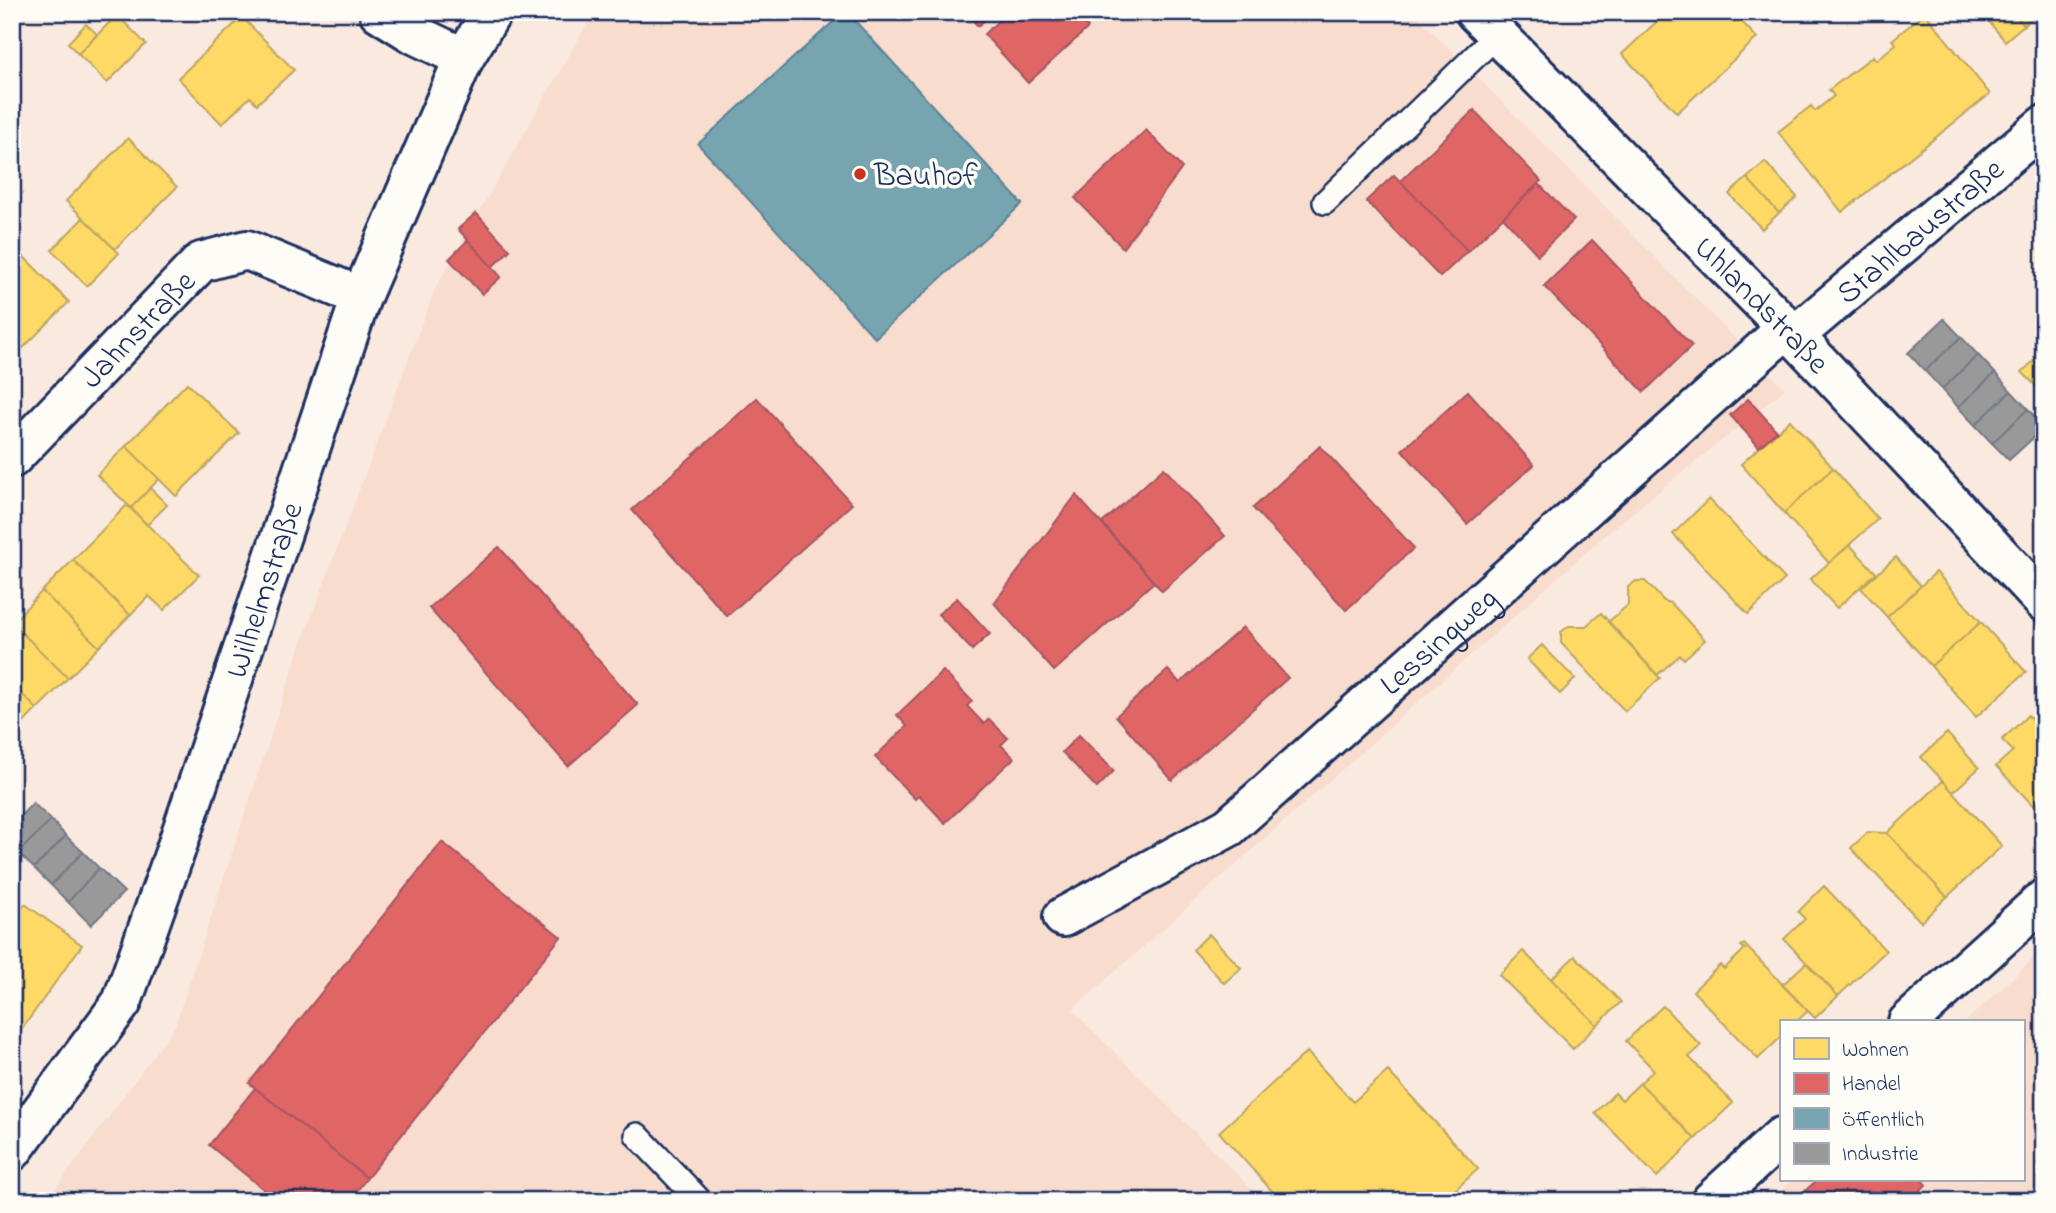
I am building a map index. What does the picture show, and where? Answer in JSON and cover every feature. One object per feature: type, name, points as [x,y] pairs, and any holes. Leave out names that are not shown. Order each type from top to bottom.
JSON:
[{"type":"street","points":[[379,12],[414,34],[464,58]]},
{"type":"street","name":"Wilhelmstraße","points":[[12,1151],[122,1002],[361,297],[464,58],[492,12]]},
{"type":"street","name":"Uhlandstraße","points":[[1486,24],[1791,332],[2044,602]]},
{"type":"street","name":"Stahlbaustraße","points":[[1791,332],[2044,125]]},
{"type":"street","name":"Jahnstraße","points":[[12,458],[201,262],[247,250],[361,297]]},
{"type":"street","name":"Lessingweg","points":[[1063,916],[1228,827],[1791,332]]},
{"type":"street","points":[[1910,1020],[2044,899]]},
{"type":"street","points":[[1711,1201],[1780,1138]]},
{"type":"lane","points":[[1325,202],[1486,24]]},
{"type":"lane","points":[[637,1135],[700,1201]]},
{"type":"shaded area","points":[[594,12],[1413,12],[1785,389],[1611,530],[1072,1010],[1264,1201],[47,1201],[175,1026],[299,650],[435,289]]},
{"type":"shaded area","points":[[2044,949],[2044,1201],[1770,1201],[1791,1182],[2024,1182],[2024,1020],[1967,1020]]},
{"type":"building: Wohnen","points":[[1667,12],[1733,12],[1757,38],[1677,113],[1622,54]]},
{"type":"building: Wohnen","points":[[1981,12],[2012,12],[2024,25],[2005,41]]},
{"type":"building: Wohnen","points":[[2012,12],[2039,12],[2024,25]]},
{"type":"building: Wohnen","points":[[1925,13],[1990,94],[1842,212],[1778,132],[1811,106],[1815,111],[1834,96],[1829,90],[1873,56],[1876,60],[1896,44],[1892,40]]},
{"type":"building: Wohnen","points":[[117,15],[146,44],[107,83],[78,54]]},
{"type":"building: Wohnen","points":[[242,17],[294,70],[257,104],[250,97],[222,124],[178,78]]},
{"type":"building: Wohnen","points":[[86,24],[97,34],[78,54],[68,43]]},
{"type":"building: Wohnen","points":[[128,138],[177,187],[115,249],[66,201]]},
{"type":"building: Wohnen","points":[[1765,162],[1797,197],[1779,213],[1747,178]]},
{"type":"building: Wohnen","points":[[1747,178],[1779,213],[1762,229],[1729,194]]},
{"type":"building: Wohnen","points":[[83,218],[119,253],[87,286],[52,250]]},
{"type":"building: Wohnen","points":[[16,249],[69,302],[12,359],[12,252]]},
{"type":"building: Wohnen","points":[[2044,351],[2044,394],[2022,372]]},
{"type":"building: Wohnen","points":[[187,383],[239,433],[176,496],[126,446]]},
{"type":"building: Wohnen","points":[[1790,420],[1833,468],[1784,513],[1741,464]]},
{"type":"building: Wohnen","points":[[126,446],[159,479],[131,508],[97,475]]},
{"type":"building: Wohnen","points":[[1833,468],[1878,519],[1829,563],[1784,513]]},
{"type":"building: Wohnen","points":[[150,488],[167,505],[147,525],[131,508]]},
{"type":"building: Wohnen","points":[[1709,499],[1785,579],[1748,614],[1673,534]]},
{"type":"building: Wohnen","points":[[127,505],[199,575],[164,610],[149,596],[130,615],[73,560]]},
{"type":"building: Wohnen","points":[[1850,545],[1876,573],[1837,608],[1810,579]]},
{"type":"building: Wohnen","points":[[1896,557],[1921,586],[1887,617],[1861,588]]},
{"type":"building: Wohnen","points":[[73,560],[130,615],[99,647],[42,591]]},
{"type":"building: Wohnen","points":[[1936,572],[1981,622],[1931,666],[1887,617]]},
{"type":"building: Wohnen","points":[[1636,581],[1645,581],[1664,601],[1671,603],[1705,640],[1684,659],[1680,655],[1657,675],[1608,622],[1628,605],[1628,587]]},
{"type":"building: Wohnen","points":[[42,591],[99,647],[68,678],[12,623]]},
{"type":"building: Wohnen","points":[[1601,613],[1660,678],[1625,711],[1561,643],[1561,632],[1569,626],[1586,626]]},
{"type":"building: Wohnen","points":[[1981,622],[2026,672],[1976,717],[1931,666]]},
{"type":"building: Wohnen","points":[[12,623],[68,678],[37,709],[12,684]]},
{"type":"building: Wohnen","points":[[1542,645],[1575,679],[1560,694],[1527,659]]},
{"type":"building: Wohnen","points":[[12,684],[37,709],[12,735]]},
{"type":"building: Wohnen","points":[[2028,715],[2040,729],[2044,725],[2042,815],[1996,766],[2013,751],[2002,740]]},
{"type":"building: Wohnen","points":[[1947,733],[1979,768],[1953,792],[1921,757]]},
{"type":"building: Wohnen","points":[[1943,781],[2002,846],[1947,897],[1887,833]]},
{"type":"building: Wohnen","points":[[1868,832],[1887,833],[1947,897],[1921,922],[1851,848]]},
{"type":"building: Wohnen","points":[[1824,886],[1886,951],[1838,996],[1784,939],[1805,919],[1798,912]]},
{"type":"building: Wohnen","points":[[25,904],[82,945],[12,1043],[12,923]]},
{"type":"building: Wohnen","points":[[1209,934],[1241,968],[1224,983],[1193,950]]},
{"type":"building: Wohnen","points":[[1744,944],[1808,1011],[1798,1020],[1780,1020],[1780,1038],[1758,1059],[1693,991],[1720,965],[1724,969],[1745,949],[1741,946]]},
{"type":"building: Wohnen","points":[[1523,951],[1597,1025],[1573,1049],[1499,975]]},
{"type":"building: Wohnen","points":[[1575,956],[1621,1002],[1597,1025],[1551,979]]},
{"type":"building: Wohnen","points":[[1806,963],[1838,996],[1815,1018],[1782,985]]},
{"type":"building: Wohnen","points":[[1663,1006],[1701,1046],[1689,1057],[1733,1103],[1695,1139],[1640,1083],[1654,1070],[1626,1041]]},
{"type":"building: Wohnen","points":[[1307,1052],[1353,1102],[1388,1071],[1478,1169],[1443,1201],[1281,1201],[1219,1132]]},
{"type":"building: Wohnen","points":[[1640,1083],[1695,1139],[1657,1177],[1595,1113],[1615,1093],[1622,1100]]},
{"type":"building: Handel","points":[[965,12],[993,12],[978,26]]},
{"type":"building: Handel","points":[[1008,12],[1073,12],[1088,28],[1028,83],[984,34]]},
{"type":"building: Handel","points":[[1474,110],[1541,181],[1468,251],[1400,181]]},
{"type":"building: Handel","points":[[1146,130],[1182,168],[1123,248],[1075,198]]},
{"type":"building: Handel","points":[[1394,175],[1468,251],[1440,277],[1366,201]]},
{"type":"building: Handel","points":[[1539,184],[1574,220],[1538,255],[1503,217]]},
{"type":"building: Handel","points":[[476,213],[510,250],[492,267],[458,229]]},
{"type":"building: Handel","points":[[468,240],[501,277],[482,294],[449,259]]},
{"type":"building: Handel","points":[[1592,240],[1692,346],[1644,392],[1544,286]]},
{"type":"building: Handel","points":[[1468,391],[1534,465],[1467,524],[1402,450]]},
{"type":"building: Handel","points":[[757,398],[852,504],[727,616],[632,510]]},
{"type":"building: Handel","points":[[1748,399],[1777,431],[1759,447],[1730,415]]},
{"type":"building: Handel","points":[[1320,446],[1414,548],[1346,610],[1253,508]]},
{"type":"building: Handel","points":[[1164,468],[1225,536],[1162,591],[1102,523]]},
{"type":"building: Handel","points":[[1076,495],[1154,582],[1054,671],[994,603]]},
{"type":"building: Handel","points":[[499,547],[638,705],[568,766],[429,608]]},
{"type":"building: Handel","points":[[957,598],[990,634],[972,650],[938,614]]},
{"type":"building: Handel","points":[[1243,627],[1288,678],[1172,780],[1116,716],[1168,670],[1180,683]]},
{"type":"building: Handel","points":[[943,671],[972,701],[967,706],[984,724],[989,719],[1008,738],[1001,745],[1014,758],[945,823],[919,795],[915,799],[875,757],[907,726],[897,715]]},
{"type":"building: Handel","points":[[1079,735],[1114,771],[1097,788],[1062,752]]},
{"type":"building: Handel","points":[[442,842],[561,937],[367,1178],[249,1083]]},
{"type":"building: Handel","points":[[255,1088],[367,1178],[349,1201],[278,1201],[209,1145]]},
{"type":"building: Handel","points":[[1815,1182],[1924,1182],[1926,1185],[1909,1201],[1794,1201]]},
{"type":"building: Öffentlich","name":"Bauhof","points":[[847,12],[1022,204],[875,338],[698,144]]},
{"type":"building: Industrie","points":[[1944,319],[1961,337],[1925,371],[1908,353]]},
{"type":"building: Industrie","points":[[1961,337],[1978,355],[1942,389],[1925,371]]},
{"type":"building: Industrie","points":[[1978,355],[1995,373],[1958,407],[1942,389]]},
{"type":"building: Industrie","points":[[1995,373],[2011,391],[1975,425],[1958,407]]},
{"type":"building: Industrie","points":[[2011,391],[2028,409],[1992,443],[1975,425]]},
{"type":"building: Industrie","points":[[2028,409],[2044,428],[2009,460],[1992,443]]},
{"type":"building: Industrie","points":[[33,803],[51,820],[18,853],[12,847],[12,825]]},
{"type":"building: Industrie","points":[[51,820],[66,836],[34,868],[18,853]]},
{"type":"building: Industrie","points":[[66,836],[83,852],[51,885],[34,868]]},
{"type":"building: Industrie","points":[[83,852],[99,868],[68,902],[51,885]]},
{"type":"building: Industrie","points":[[99,868],[124,892],[91,925],[68,902]]},
{"type":"place","name":"Bauhof","points":[[860,174]]}]
